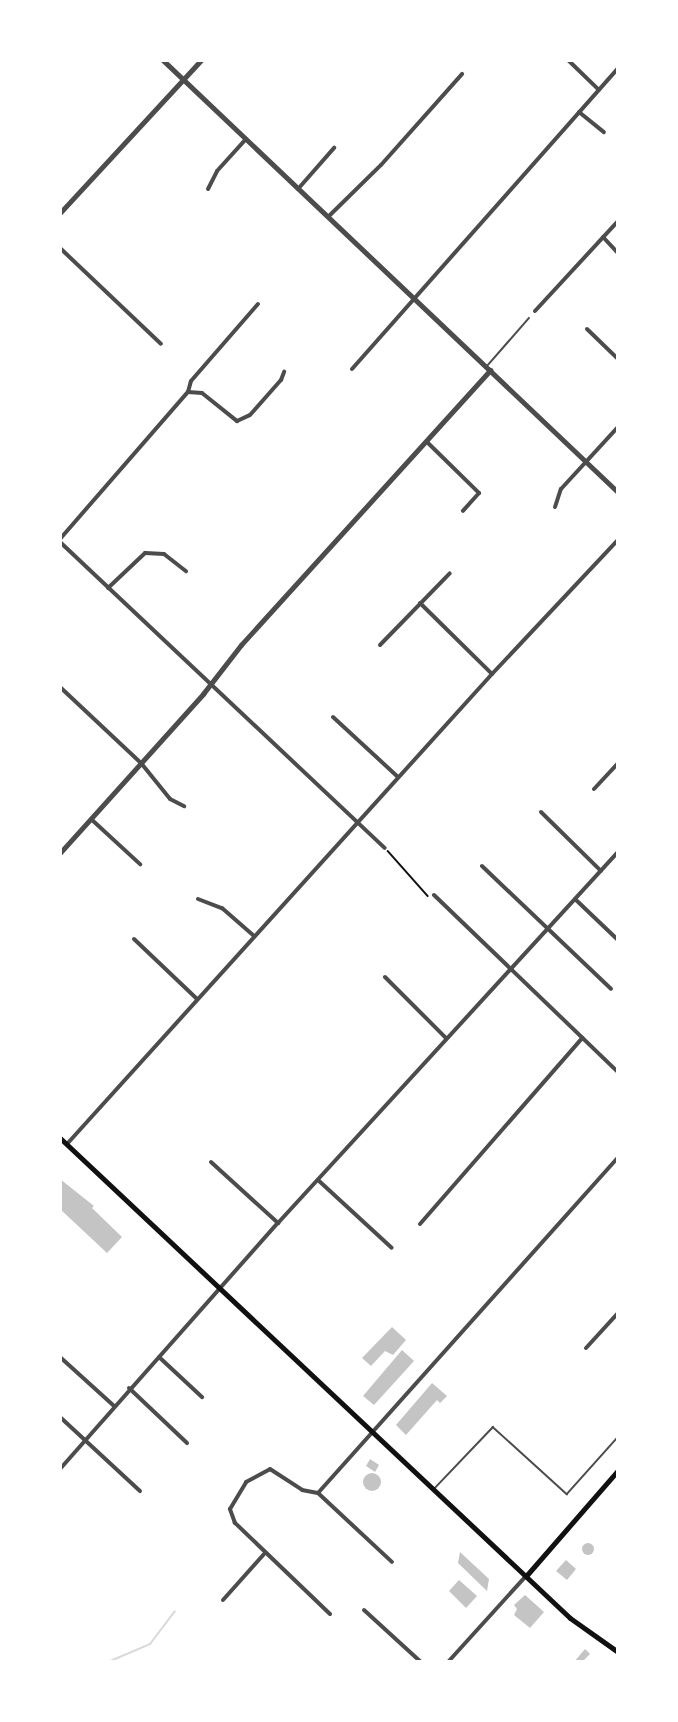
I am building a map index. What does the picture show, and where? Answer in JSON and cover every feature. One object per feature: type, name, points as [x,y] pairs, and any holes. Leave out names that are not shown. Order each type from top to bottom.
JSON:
[{"type":"main road","points":[[60,1138],[577,1624],[618,1652]]},
{"type":"main road","points":[[526,1576],[618,1470]]},
{"type":"street","points":[[163,60],[618,492]]},
{"type":"street","points":[[60,213],[201,60]]},
{"type":"street","points":[[568,60],[599,90]]},
{"type":"street","points":[[352,369],[618,69]]},
{"type":"street","points":[[328,218],[381,165],[462,74]]},
{"type":"street","points":[[579,112],[604,132]]},
{"type":"street","points":[[208,189],[217,171],[246,139]]},
{"type":"street","points":[[298,189],[334,148]]},
{"type":"street","points":[[535,311],[618,221]]},
{"type":"street","points":[[603,237],[618,253]]},
{"type":"street","points":[[60,249],[161,344]]},
{"type":"street","points":[[258,304],[191,381],[189,392],[60,541],[385,848]]},
{"type":"street","points":[[586,329],[618,359]]},
{"type":"street","points":[[60,853],[210,685],[241,645],[428,442],[488,369]]},
{"type":"street","points":[[189,392],[202,393],[230,418],[244,419],[281,380],[284,372]]},
{"type":"street","points":[[555,507],[561,489],[618,427]]},
{"type":"street","points":[[428,442],[479,493],[463,511]]},
{"type":"street","points":[[67,1144],[196,998],[492,674],[618,540]]},
{"type":"street","points":[[108,588],[145,553],[164,554],[186,571]]},
{"type":"street","points":[[381,645],[450,573]]},
{"type":"street","points":[[420,603],[492,674]]},
{"type":"street","points":[[60,687],[141,763],[170,799],[184,806]]},
{"type":"street","points":[[333,717],[398,777]]},
{"type":"street","points":[[594,789],[618,763]]},
{"type":"street","points":[[541,812],[601,871]]},
{"type":"street","points":[[91,819],[140,864]]},
{"type":"street","points":[[60,1468],[278,1223],[618,852]]},
{"type":"street","points":[[482,866],[611,989]]},
{"type":"street","points":[[434,895],[618,1072]]},
{"type":"street","points":[[198,899],[216,904],[254,936]]},
{"type":"street","points":[[575,899],[618,940]]},
{"type":"street","points":[[134,939],[196,998]]},
{"type":"street","points":[[385,977],[446,1038]]},
{"type":"street","points":[[420,1224],[582,1038]]},
{"type":"street","points":[[318,1493],[618,1158]]},
{"type":"street","points":[[211,1162],[278,1223]]},
{"type":"street","points":[[318,1180],[392,1248]]},
{"type":"street","points":[[586,1348],[618,1313]]},
{"type":"street","points":[[60,1357],[114,1407]]},
{"type":"street","points":[[159,1357],[202,1397]]},
{"type":"street","points":[[129,1388],[187,1443]]},
{"type":"street","points":[[60,1417],[140,1491]]},
{"type":"street","points":[[330,1614],[264,1553],[232,1518],[231,1504],[240,1488],[254,1475],[270,1469],[302,1490],[318,1493],[392,1562]]},
{"type":"street","points":[[223,1600],[264,1553]]},
{"type":"street","points":[[448,1662],[526,1576]]},
{"type":"street","points":[[364,1610],[421,1662]]},
{"type":"lane","points":[[488,369],[529,318]]},
{"type":"lane","points":[[435,1489],[493,1427],[567,1494],[618,1437]]},
{"type":"path","points":[[385,848],[425,894],[434,895]]},
{"type":"building","points":[[60,1179],[94,1206],[92,1208],[122,1237],[107,1253],[60,1209]]},
{"type":"building","points":[[392,1327],[406,1340],[393,1355],[385,1351],[371,1366],[362,1358]]},
{"type":"building","points":[[402,1350],[414,1361],[374,1405],[363,1396]]},
{"type":"building","points":[[432,1383],[447,1396],[440,1403],[437,1400],[406,1435],[396,1425]]},
{"type":"building","points":[[370,1459],[379,1465],[375,1472],[366,1466]]},
{"type":"building","points":[[372,1473],[380,1478],[381,1482],[376,1490],[372,1491],[364,1486],[363,1482],[368,1474]]},
{"type":"building","points":[[588,1543],[594,1549],[588,1555],[582,1549]]},
{"type":"building","points":[[460,1552],[489,1579],[487,1591],[458,1563]]},
{"type":"building","points":[[566,1560],[576,1569],[567,1580],[556,1571]]},
{"type":"building","points":[[459,1580],[477,1596],[466,1608],[449,1591]]},
{"type":"building","points":[[525,1595],[544,1612],[530,1628],[514,1615],[517,1609],[514,1605]]},
{"type":"building","points":[[585,1649],[590,1654],[582,1662],[574,1662]]},
{"type":"waterway","points":[[108,1662],[150,1644],[175,1611]]}]
